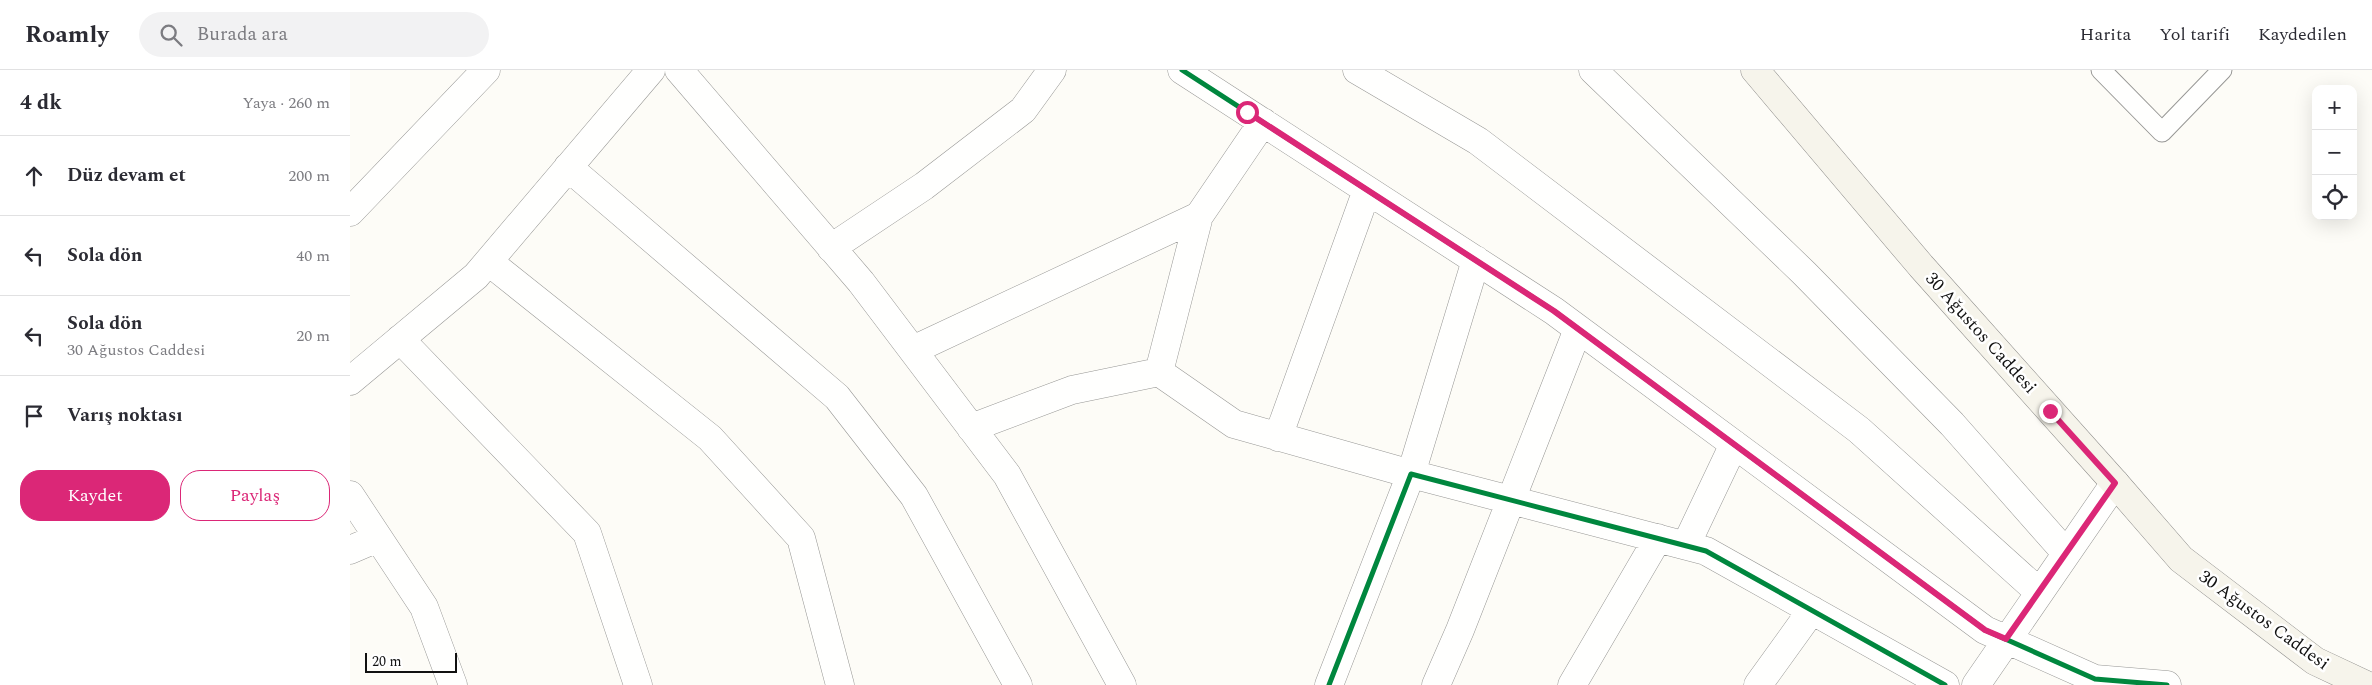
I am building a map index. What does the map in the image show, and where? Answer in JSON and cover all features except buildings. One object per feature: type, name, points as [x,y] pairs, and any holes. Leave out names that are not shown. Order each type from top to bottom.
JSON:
[{"type":"main road","name":"30 Ağustos Caddesi","points":[[1755,70],[1921,266],[2115,483],[2180,560],[2316,661],[2366,685]]},
{"type":"street","points":[[350,212],[486,70]]},
{"type":"street","points":[[350,381],[476,276],[651,70]]},
{"type":"street","points":[[679,70],[862,282],[1007,475],[1122,685]]},
{"type":"street","points":[[831,248],[924,186],[1023,110],[1052,70]]},
{"type":"street","points":[[1182,70],[1476,260],[1578,329],[1985,630],[2095,679],[2168,685]]},
{"type":"street","points":[[1358,70],[1478,141],[1859,430],[2039,592]]},
{"type":"street","points":[[1593,70],[1804,273],[1918,389],[1952,424],[2066,553]]},
{"type":"street","points":[[1159,372],[1200,216],[1263,122]]},
{"type":"street","points":[[568,167],[837,397],[914,496],[1018,685]]},
{"type":"street","points":[[1278,437],[1367,190]]},
{"type":"street","points":[[913,350],[1200,216]]},
{"type":"street","points":[[1330,685],[1411,474],[1476,260]]},
{"type":"street","points":[[489,262],[710,438],[802,538],[840,685]]},
{"type":"street","points":[[1436,685],[1460,630],[1578,329]]},
{"type":"street","points":[[400,340],[587,533],[638,685]]},
{"type":"street","points":[[971,428],[1072,390],[1159,372],[1234,424],[1411,474],[1706,551],[1812,610],[1904,675],[1945,685]]},
{"type":"street","points":[[1686,545],[1734,444]]},
{"type":"street","points":[[1976,685],[2115,483]]},
{"type":"street","points":[[350,495],[424,607],[453,685]]},
{"type":"street","points":[[350,550],[378,538]]},
{"type":"street","points":[[1572,685],[1658,538]]},
{"type":"street","points":[[1758,685],[1812,610]]},
{"type":"lane","points":[[2102,70],[2162,132],[2222,70]]},
{"type":"cycle path","points":[[1182,70],[1554,311],[1985,630],[2095,679],[2167,685]]},
{"type":"cycle path","points":[[1329,685],[1411,474],[1706,551],[1945,685]]},
{"type":"route","points":[[1247,112],[1554,311],[1985,630],[2006,639],[2115,483],[2050,411]]}]
